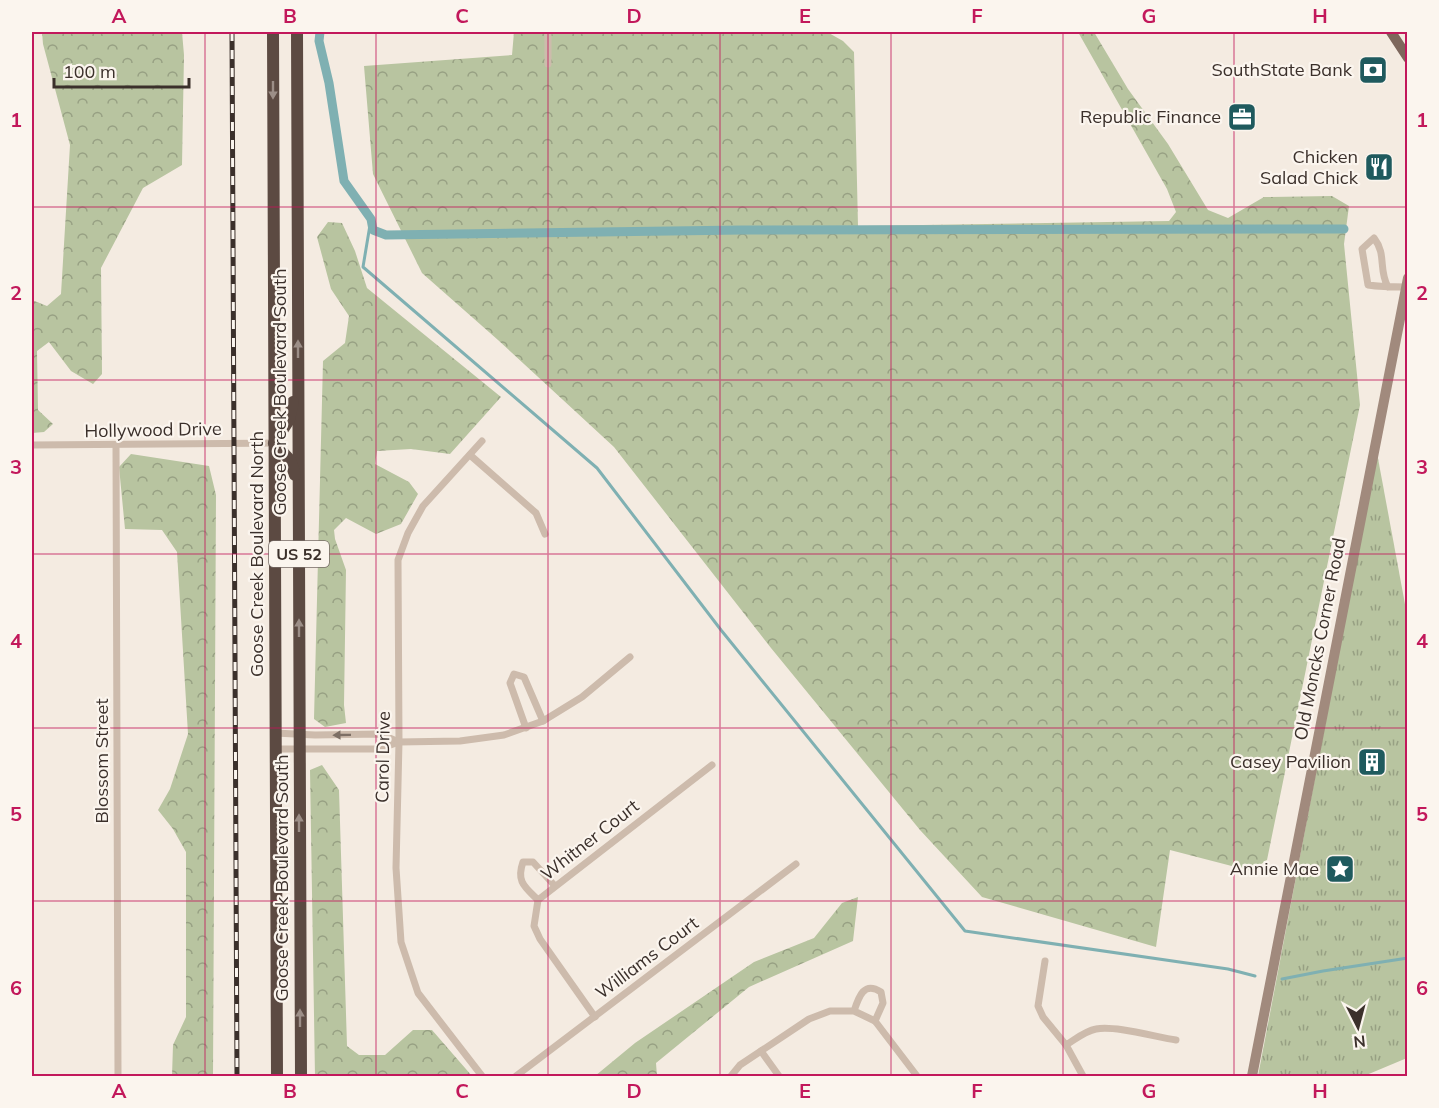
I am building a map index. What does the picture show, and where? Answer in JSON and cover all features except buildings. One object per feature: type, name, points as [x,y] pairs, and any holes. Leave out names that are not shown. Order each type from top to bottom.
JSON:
[{"type":"highway","name":"Goose Creek Boulevard North","points":[[273,32],[277,1077]]},
{"type":"highway","name":"Goose Creek Boulevard South","points":[[297,32],[301,1077]]},
{"type":"highway","points":[[298,382],[289,420],[274,443],[290,460],[295,474],[298,497]]},
{"type":"main road","points":[[1391,32],[1407,58]]},
{"type":"street","points":[[548,32],[548,64]]},
{"type":"street","points":[[1388,287],[1382,271],[1382,248],[1374,238],[1362,249],[1368,285],[1388,287],[1406,287]]},
{"type":"street","name":"Old Moncks Corner Road","points":[[1252,1077],[1406,287]]},
{"type":"street","name":"Carol Drive","points":[[482,441],[423,507],[408,533],[398,560],[399,742],[396,868],[401,942],[418,993],[482,1077]]},
{"type":"street","name":"Hollywood Drive","points":[[32,445],[274,443]]},
{"type":"street","name":"Blossom Street","points":[[116,446],[117,1077]]},
{"type":"street","points":[[471,455],[536,513],[545,534]]},
{"type":"street","points":[[275,749],[380,749],[399,742],[460,741],[504,735],[543,721],[582,697],[630,657]]},
{"type":"street","points":[[526,728],[510,683],[514,674],[524,677],[543,721]]},
{"type":"street","points":[[275,733],[380,734],[399,742]]},
{"type":"street","name":"Whitner Court","points":[[595,1017],[540,939],[534,926],[538,900],[712,765]]},
{"type":"street","points":[[538,900],[521,882],[520,871],[523,862],[533,862],[555,886]]},
{"type":"street","name":"Williams Court","points":[[516,1077],[795,864]]},
{"type":"street","points":[[1045,960],[1038,1006],[1043,1017],[1066,1045],[1083,1077]]},
{"type":"street","points":[[854,1011],[860,993],[868,988],[876,988],[881,992],[883,1004],[875,1021]]},
{"type":"street","points":[[731,1077],[740,1065],[809,1019],[830,1011],[854,1011],[875,1021],[917,1077]]},
{"type":"street","points":[[1066,1045],[1097,1028],[1110,1028],[1176,1040]]},
{"type":"street","points":[[761,1051],[779,1077]]},
{"type":"green space","points":[[42,32],[182,32],[184,55],[182,165],[143,188],[101,268],[102,374],[93,384],[71,371],[49,342],[37,351],[38,410],[53,424],[44,432],[32,433],[32,300],[47,306],[61,294],[70,145],[43,44]]},
{"type":"green space","points":[[514,32],[827,32],[843,41],[854,52],[858,226],[1169,221],[1176,212],[1167,189],[1078,32],[1094,32],[1128,89],[1168,144],[1208,210],[1228,218],[1264,197],[1332,196],[1349,206],[1344,244],[1360,405],[1267,860],[1251,871],[1170,850],[1156,947],[982,897],[920,830],[771,648],[614,447],[422,273],[373,174],[364,66],[512,55]]},
{"type":"green space","points":[[328,222],[342,223],[355,251],[367,288],[501,397],[450,454],[411,449],[377,451],[375,464],[409,482],[418,494],[401,524],[376,534],[346,518],[334,530],[346,570],[344,705],[346,723],[325,727],[314,719],[323,361],[345,343],[349,316],[331,289],[317,237]]},
{"type":"green space","points":[[1377,453],[1407,615],[1407,1058],[1364,1076],[1258,1076]]},
{"type":"green space","points":[[131,454],[209,466],[216,495],[213,1076],[172,1076],[173,1045],[186,1017],[186,852],[173,829],[158,810],[170,789],[188,734],[177,552],[162,530],[125,529],[119,467]]},
{"type":"green space","points":[[322,765],[339,790],[347,1046],[359,1055],[385,1055],[413,1030],[432,1030],[472,1076],[315,1076],[310,770]]},
{"type":"green space","points":[[858,897],[853,941],[749,987],[656,1063],[657,1076],[595,1076],[635,1043],[754,962],[814,938],[842,903]]},
{"type":"waterway","points":[[320,32],[319,41],[329,83],[344,181],[371,219],[373,230],[386,235],[742,230],[1344,229]]},
{"type":"waterway","points":[[371,219],[363,267],[597,468],[721,630],[965,931],[1228,969],[1255,976]]},
{"type":"waterway","points":[[1282,979],[1408,958]]},
{"type":"railway","points":[[232,32],[237,1076]]},
{"type":"place","name":"SouthState Bank","points":[[1373,70]]},
{"type":"place","name":"Republic Finance","points":[[1242,117]]},
{"type":"place","name":"Chicken Salad Chick","points":[[1379,167]]},
{"type":"place","name":"Casey Pavilion","points":[[1372,762]]},
{"type":"place","name":"Annie Mae","points":[[1340,869]]}]
